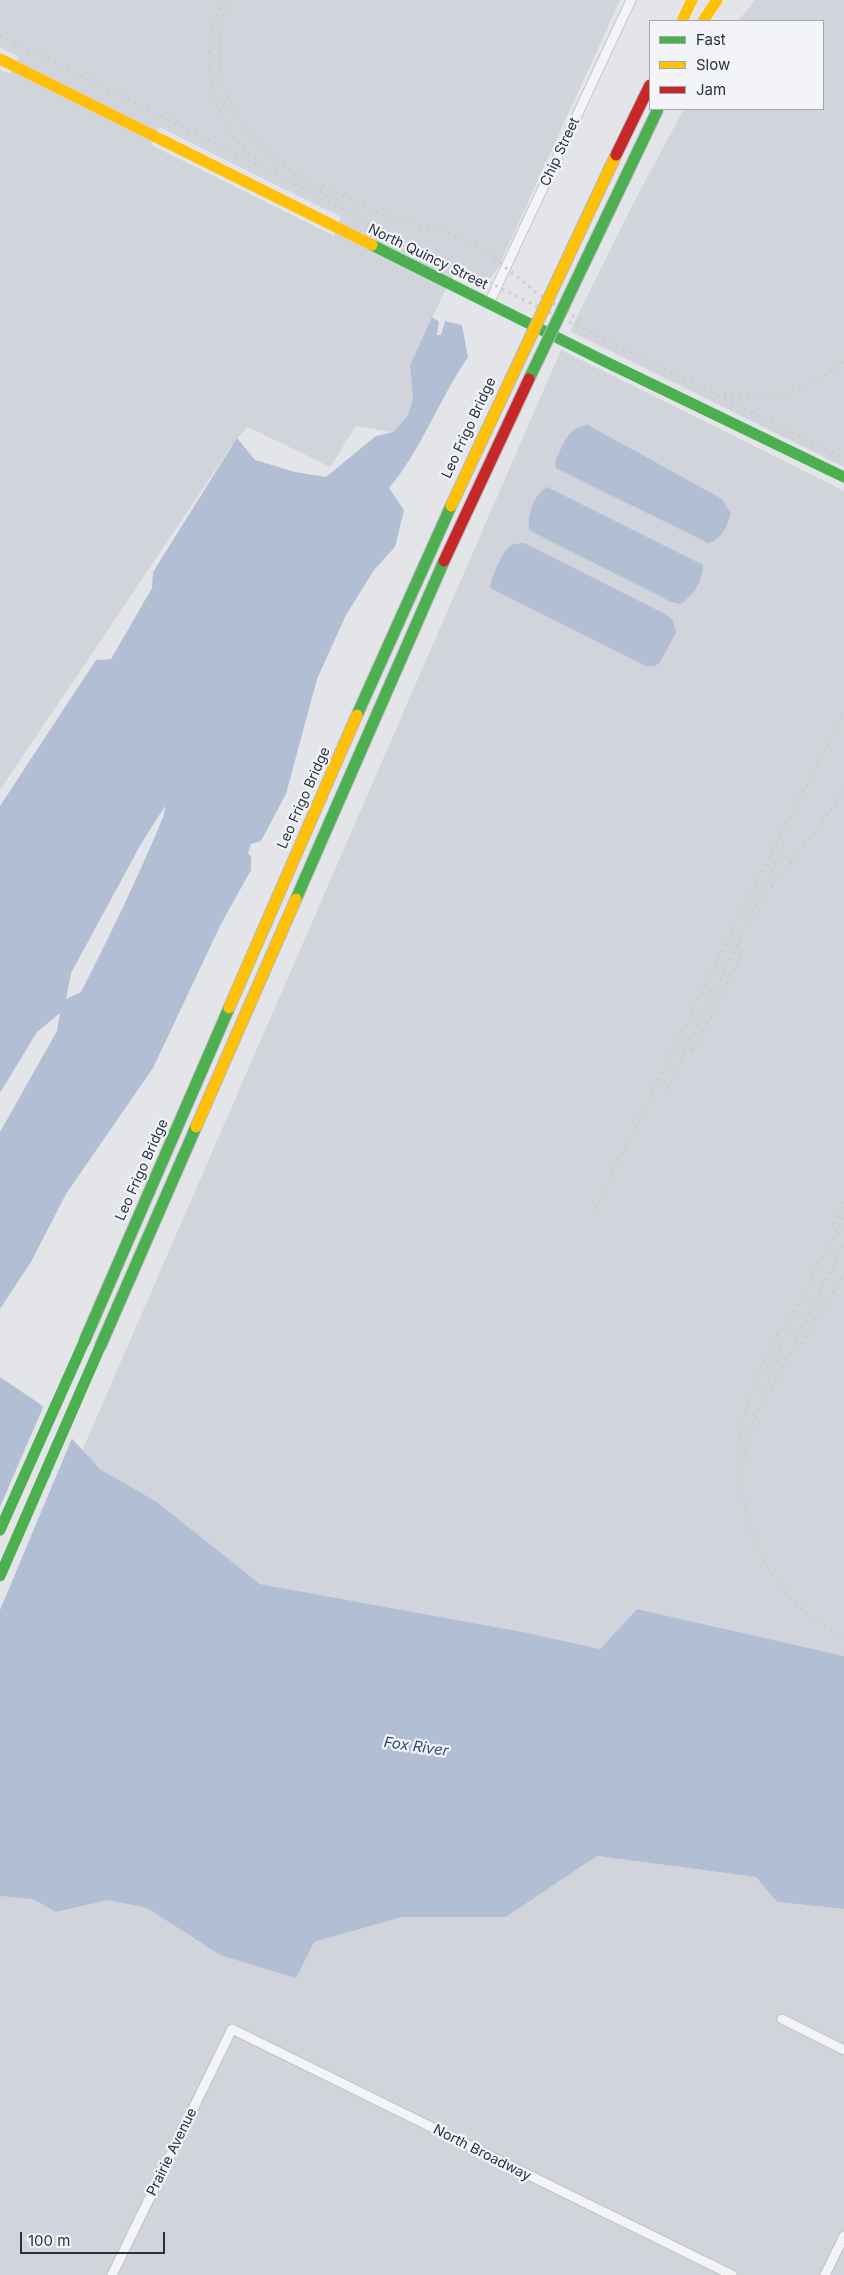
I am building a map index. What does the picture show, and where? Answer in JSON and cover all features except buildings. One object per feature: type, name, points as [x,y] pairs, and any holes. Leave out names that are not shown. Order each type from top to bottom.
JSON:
[{"type":"main road","points":[[682,20],[692,0]]},
{"type":"main road","points":[[702,20],[712,0]]},
{"type":"main road","points":[[703,20],[717,0]]},
{"type":"main road","name":"North Quincy Street","points":[[0,59],[489,304],[844,477]]},
{"type":"main road","name":"Leo Frigo Bridge","points":[[0,1530],[424,562],[541,310],[649,87]]},
{"type":"main road","points":[[0,1576],[440,571],[563,304],[658,110]]},
{"type":"street","name":"Chip Street","points":[[489,304],[631,0]]},
{"type":"street","points":[[782,2019],[844,2050]]},
{"type":"street","name":"Prairie Avenue","points":[[112,2275],[232,2029]]},
{"type":"street","name":"North Broadway","points":[[232,2029],[732,2275]]},
{"type":"street","points":[[825,2275],[844,2236]]},
{"type":"shaded area","points":[[0,0],[620,0],[498,268],[490,279],[482,285],[471,283],[455,274],[444,293],[410,365],[413,398],[408,415],[393,432],[356,426],[330,467],[248,427],[237,438],[0,790],[0,70],[10,74],[19,57],[0,47]],"holes":[[[159,127],[341,217],[334,236],[151,145]]]},
{"type":"shaded area","points":[[755,0],[844,0],[844,467],[570,331],[635,200],[683,110],[824,110],[824,20],[739,20]]},
{"type":"shaded area","points":[[561,350],[844,491],[844,1656],[637,1609],[600,1649],[528,1633],[260,1584],[157,1502],[100,1469],[82,1451]]},
{"type":"shaded area","points":[[597,1856],[756,1877],[777,1902],[844,1909],[844,2275],[0,2275],[0,1896],[33,1898],[56,1912],[107,1900],[147,1908],[220,1955],[314,1942],[402,1917],[506,1917]]},
{"type":"water","points":[[432,317],[439,322],[437,335],[441,335],[445,321],[462,325],[468,357],[411,457],[389,488],[404,510],[395,547],[374,570],[346,615],[317,679],[286,794],[261,841],[251,844],[248,853],[251,856],[251,870],[221,924],[153,1068],[66,1194],[31,1262],[0,1309],[0,1132],[57,1031],[60,1013],[37,1032],[0,1093],[0,806],[96,660],[111,659],[152,588],[153,572],[237,438],[255,460],[295,472],[326,477],[376,436],[393,432],[408,415],[413,398],[410,365]],"holes":[[[165,806],[164,815],[145,860],[81,992],[66,999],[71,973],[141,844]]]},
{"type":"water","points":[[588,425],[722,499],[731,514],[720,536],[713,542],[708,543],[556,468],[555,462],[570,433]]},
{"type":"water","points":[[547,487],[703,565],[703,571],[694,592],[681,604],[671,602],[529,530],[532,506],[538,495]]},
{"type":"water","points":[[524,543],[665,614],[673,620],[676,633],[660,662],[655,666],[646,666],[490,588],[497,566],[506,550],[512,545]]},
{"type":"water","name":"Fox River","points":[[0,1377],[40,1404],[100,1469],[157,1502],[260,1584],[528,1633],[600,1649],[637,1609],[844,1656],[844,1909],[777,1902],[756,1877],[597,1856],[506,1917],[402,1917],[314,1942],[296,1978],[220,1955],[147,1908],[107,1900],[56,1912],[33,1899],[0,1896]]},
{"type":"pier","points":[[44,1405],[73,1436],[0,1610],[0,1507]]},
{"type":"railway","points":[[227,0],[221,28],[220,53],[227,97],[237,116],[268,153],[309,184],[329,196]]},
{"type":"railway","points":[[220,7],[213,27],[210,48],[213,90],[219,110],[229,129],[257,161]]},
{"type":"railway","points":[[0,35],[381,229],[844,458]]},
{"type":"railway","points":[[322,185],[381,214],[448,233],[468,242],[489,254],[537,293],[585,323]]},
{"type":"railway","points":[[724,394],[757,397],[788,393],[817,381],[844,362]]},
{"type":"railway","points":[[592,1215],[747,901],[844,713]]},
{"type":"railway","points":[[771,887],[821,824],[844,791]]},
{"type":"railway","points":[[664,1095],[769,880],[785,840]]},
{"type":"railway","points":[[691,1050],[702,1035],[741,955]]},
{"type":"railway","points":[[833,1224],[844,1202]]},
{"type":"railway","points":[[844,1217],[803,1296],[780,1346],[751,1432],[745,1456],[743,1480],[745,1506],[750,1530],[759,1552],[771,1573],[803,1609],[823,1625],[844,1638]]},
{"type":"railway","points":[[772,1388],[844,1244]]},
{"type":"railway","points":[[797,1350],[818,1320],[844,1272]]},
{"type":"railway","points":[[739,1471],[738,1452],[744,1416],[755,1382],[779,1332]]},
{"type":"traffic: fast","points":[[529,379],[658,110]]},
{"type":"traffic: fast","points":[[372,245],[604,361],[844,477]]},
{"type":"traffic: fast","points":[[357,715],[451,506]]},
{"type":"traffic: fast","points":[[296,899],[444,561]]},
{"type":"traffic: fast","points":[[84,1342],[229,1008]]},
{"type":"traffic: fast","points":[[100,1347],[196,1127]]},
{"type":"traffic: fast","points":[[0,1530],[84,1342]]},
{"type":"traffic: fast","points":[[0,1576],[100,1347]]},
{"type":"traffic: slow","points":[[682,20],[692,0]]},
{"type":"traffic: slow","points":[[704,20],[717,0]]},
{"type":"traffic: slow","points":[[0,59],[372,245]]},
{"type":"traffic: slow","points":[[451,506],[616,155]]},
{"type":"traffic: slow","points":[[229,1008],[357,715]]},
{"type":"traffic: slow","points":[[196,1127],[296,899]]},
{"type":"traffic: jam","points":[[616,155],[649,87]]},
{"type":"traffic: jam","points":[[444,561],[529,379]]}]
